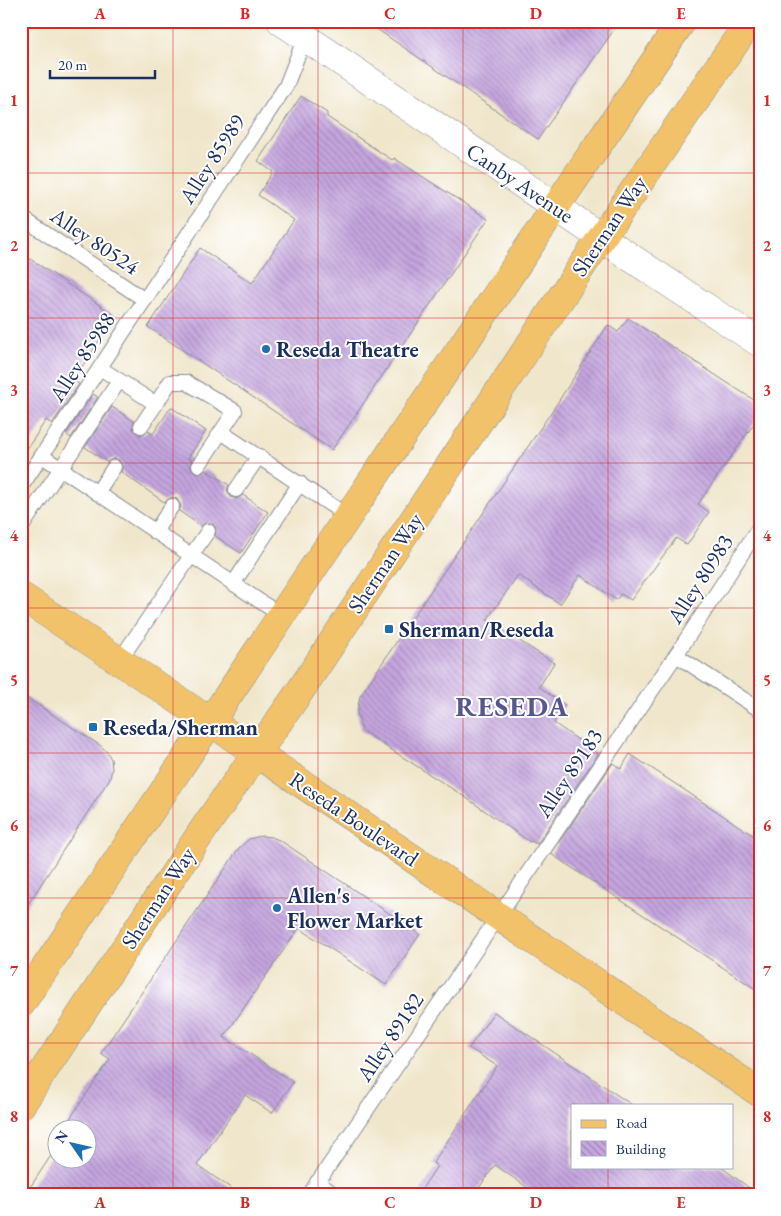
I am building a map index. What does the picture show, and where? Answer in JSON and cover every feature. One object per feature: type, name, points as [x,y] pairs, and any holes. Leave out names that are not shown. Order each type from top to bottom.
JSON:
[{"type":"main road","points":[[21,1004],[555,207],[682,21]]},
{"type":"main road","name":"Sherman Way","points":[[21,1106],[211,818],[257,754],[601,238],[750,21]]},
{"type":"main road","name":"Reseda Boulevard","points":[[21,596],[760,1093]]},
{"type":"street","name":"Canby Avenue","points":[[281,21],[601,238],[760,343]]},
{"type":"lane","name":"Alley 85989","points":[[144,300],[286,86],[305,37]]},
{"type":"lane","name":"Alley 80524","points":[[21,217],[144,300]]},
{"type":"lane","name":"Alley 85988","points":[[21,487],[144,300]]},
{"type":"lane","points":[[100,368],[156,404]]},
{"type":"lane","points":[[21,528],[119,381]]},
{"type":"lane","points":[[141,426],[170,382],[186,382],[234,411],[199,465]]},
{"type":"lane","points":[[221,432],[349,516]]},
{"type":"lane","points":[[42,456],[282,616]]},
{"type":"lane","points":[[236,490],[258,456]]},
{"type":"lane","points":[[97,493],[114,468]]},
{"type":"lane","points":[[233,584],[300,484]]},
{"type":"lane","points":[[155,532],[172,506]]},
{"type":"lane","name":"Alley 80983","points":[[676,655],[760,526]]},
{"type":"lane","points":[[119,661],[208,531]]},
{"type":"lane","points":[[676,655],[760,710]]},
{"type":"lane","name":"Alley 89183","points":[[498,916],[676,655]]},
{"type":"lane","name":"Alley 89182","points":[[309,1195],[498,916]]},
{"type":"lane","points":[[317,1182],[335,1195]]},
{"type":"building","points":[[365,21],[620,21],[538,139]]},
{"type":"building","points":[[301,96],[327,113],[327,117],[392,160],[394,158],[488,219],[332,450],[148,327],[200,248],[252,283],[294,220],[258,195],[273,172],[258,161]]},
{"type":"building","points":[[21,253],[116,316],[73,380],[79,384],[52,424],[46,420],[21,458]]},
{"type":"building","points":[[628,318],[760,404],[760,415],[698,504],[709,512],[687,545],[676,538],[631,600],[621,594],[616,600],[580,575],[560,604],[518,575],[487,620],[554,663],[539,687],[565,705],[554,723],[598,754],[537,844],[530,842],[465,797],[362,731],[357,712],[360,696],[608,325],[618,332]]},
{"type":"building","points":[[93,394],[98,397],[71,438],[66,434]]},
{"type":"building","points":[[112,407],[134,421],[133,429],[140,435],[148,431],[153,434],[171,407],[206,431],[188,458],[192,460],[191,469],[199,474],[206,470],[229,485],[227,490],[231,497],[236,499],[243,495],[268,512],[241,553],[215,536],[216,528],[213,524],[205,523],[201,526],[179,511],[181,506],[177,499],[172,497],[164,502],[121,472],[123,467],[119,460],[114,458],[107,462],[85,447]]},
{"type":"building","points":[[21,694],[101,746],[111,759],[112,769],[110,778],[21,915]]},
{"type":"building","points":[[630,754],[760,840],[760,992],[551,854],[613,763],[621,769]]},
{"type":"building","points":[[261,836],[272,837],[281,841],[420,934],[386,985],[299,928],[267,974],[224,1037],[293,1082],[272,1113],[245,1095],[197,1165],[241,1195],[25,1195],[48,1160],[48,1168],[98,1168],[98,1118],[70,1118],[110,1059],[101,1053],[239,848],[249,839]]},
{"type":"building","points":[[494,1012],[631,1104],[571,1104],[571,1168],[722,1168],[759,1195],[538,1195],[495,1165],[474,1195],[418,1195],[437,1166],[433,1163],[497,1066],[469,1048]]},
{"type":"place","name":"Reseda Theatre","points":[[266,349]]},
{"type":"place","name":"Sherman/Reseda","points":[[389,629]]},
{"type":"place","name":"Reseda/Sherman","points":[[93,727]]},
{"type":"place","name":"Allen's Flower Market","points":[[277,908]]},
{"type":"district","name":"RESEDA","points":[[512,706]]}]
